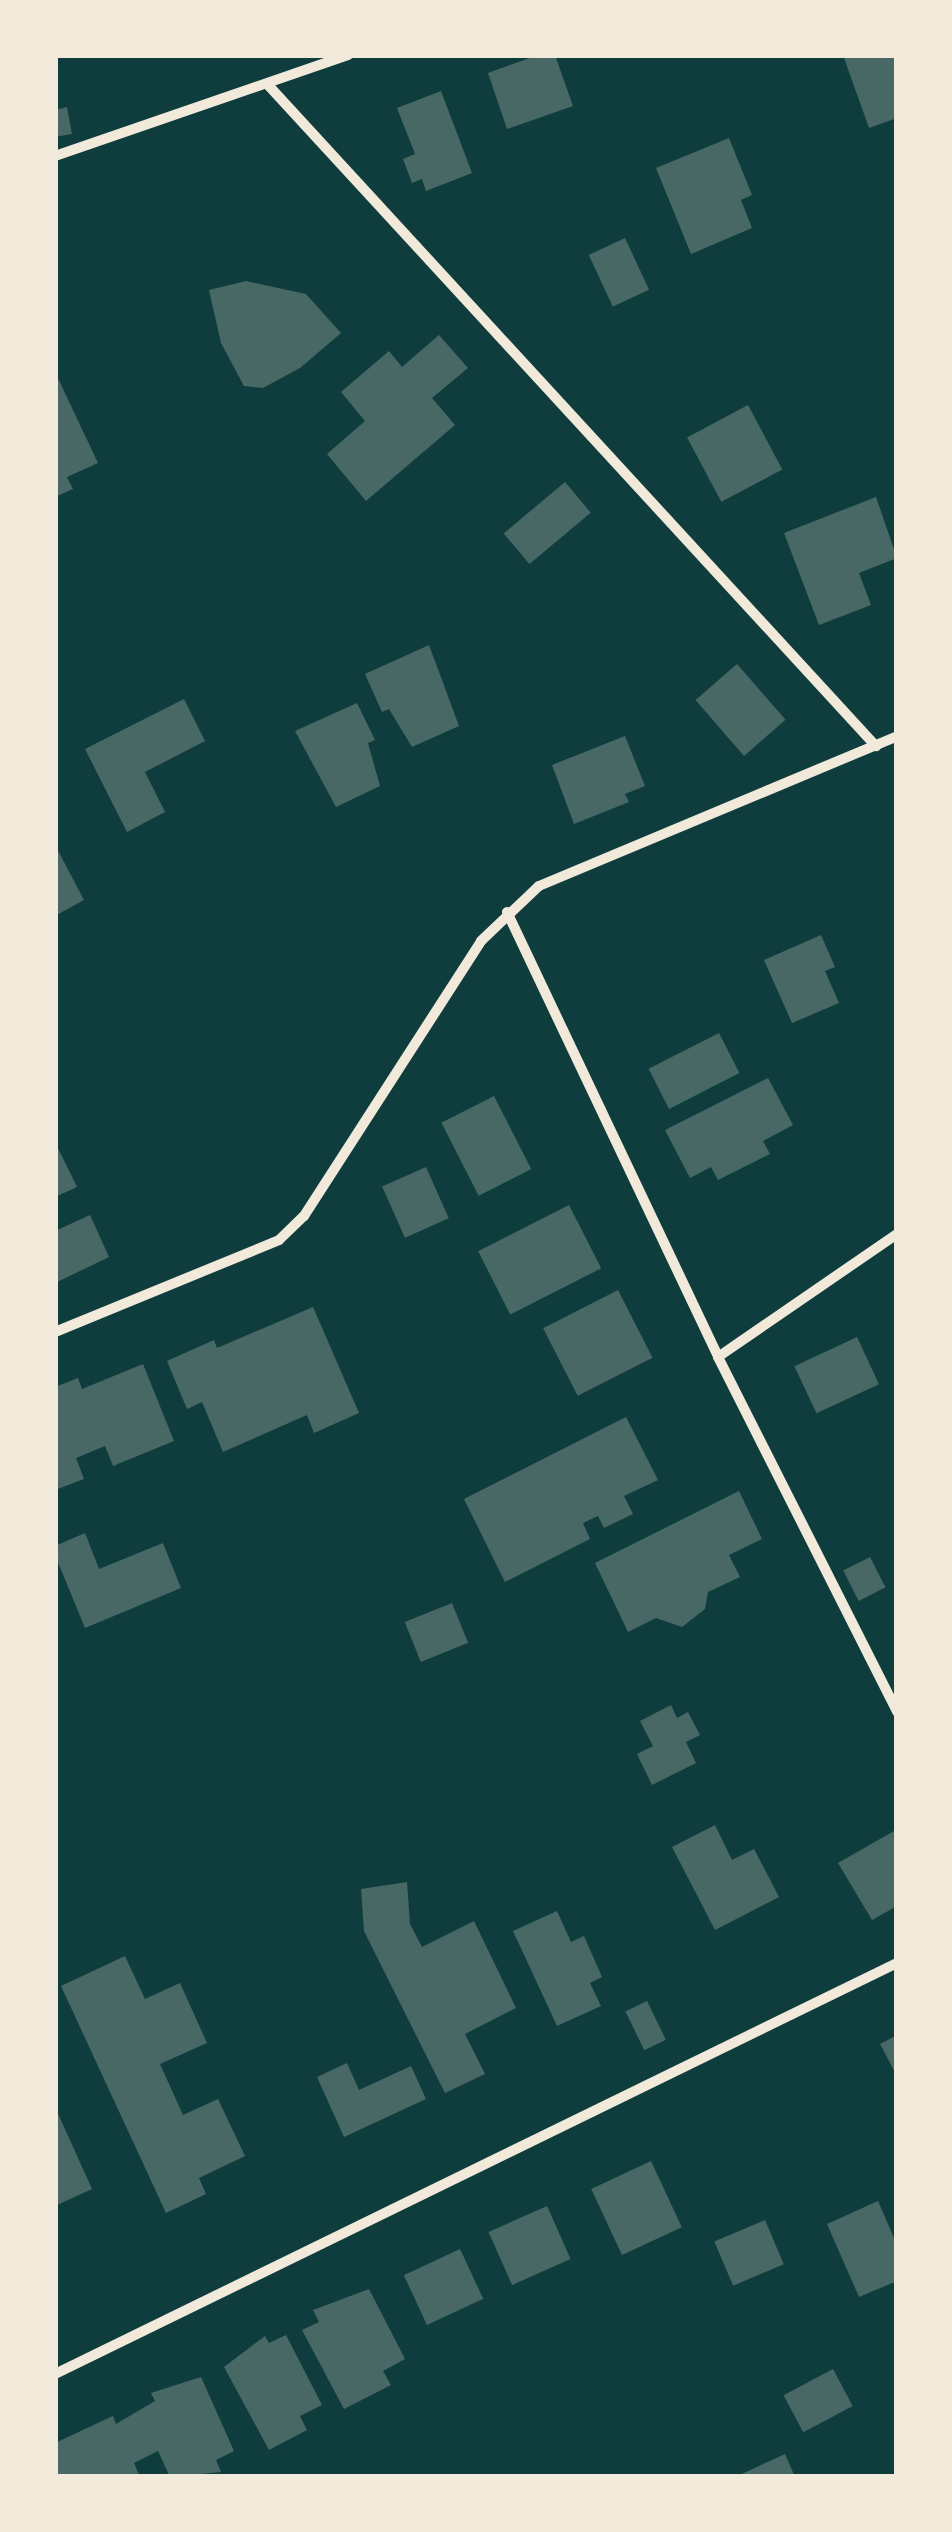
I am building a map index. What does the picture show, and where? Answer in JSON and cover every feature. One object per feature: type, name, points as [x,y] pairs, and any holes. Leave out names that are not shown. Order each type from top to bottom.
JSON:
[{"type":"street","points":[[55,156],[269,86],[348,55]]},
{"type":"street","points":[[269,86],[876,746]]},
{"type":"street","points":[[55,1332],[279,1240],[304,1216],[482,940],[539,886],[897,736]]},
{"type":"street","points":[[508,912],[718,1357],[897,1712]]},
{"type":"street","points":[[718,1357],[897,1234]]},
{"type":"street","points":[[55,2374],[897,1962]]},
{"type":"building","points":[[538,55],[555,55],[573,106],[507,129],[488,73]]},
{"type":"building","points":[[843,55],[897,55],[897,118],[869,128]]},
{"type":"building","points":[[441,91],[472,173],[426,191],[422,179],[412,183],[403,159],[415,154],[397,108]]},
{"type":"building","points":[[67,107],[72,134],[55,137],[55,110]]},
{"type":"building","points":[[729,138],[752,195],[741,200],[752,228],[691,254],[656,168]]},
{"type":"building","points":[[625,238],[649,290],[613,307],[589,255]]},
{"type":"building","points":[[246,281],[306,294],[341,333],[300,368],[263,388],[244,386],[221,343],[209,290]]},
{"type":"building","points":[[439,335],[468,368],[432,398],[455,425],[366,501],[327,454],[365,421],[341,392],[389,351],[402,367]]},
{"type":"building","points":[[55,372],[98,463],[67,477],[73,489],[55,497]]},
{"type":"building","points":[[748,405],[782,469],[721,502],[687,437]]},
{"type":"building","points":[[565,482],[591,513],[529,564],[504,533]]},
{"type":"building","points":[[876,497],[897,558],[859,573],[871,605],[819,625],[784,533]]},
{"type":"building","points":[[429,645],[459,726],[412,747],[389,709],[382,712],[365,674]]},
{"type":"building","points":[[737,664],[786,720],[744,756],[695,700]]},
{"type":"building","points":[[184,699],[205,741],[145,772],[165,812],[127,832],[85,749]]},
{"type":"building","points":[[357,703],[375,740],[368,743],[380,786],[336,807],[295,731]]},
{"type":"building","points":[[625,736],[645,786],[625,794],[629,802],[574,824],[552,765]]},
{"type":"building","points":[[55,845],[84,900],[55,916]]},
{"type":"building","points":[[821,935],[835,967],[825,971],[839,1003],[792,1023],[764,960]]},
{"type":"building","points":[[719,1033],[739,1073],[669,1109],[649,1069]]},
{"type":"building","points":[[768,1078],[793,1125],[763,1141],[770,1154],[718,1180],[711,1167],[690,1178],[665,1130]]},
{"type":"building","points":[[494,1096],[531,1169],[479,1196],[441,1123]]},
{"type":"building","points":[[55,1142],[77,1187],[55,1197]]},
{"type":"building","points":[[426,1167],[449,1218],[405,1238],[382,1187]]},
{"type":"building","points":[[569,1205],[601,1268],[510,1315],[478,1251]]},
{"type":"building","points":[[90,1215],[109,1257],[55,1283],[55,1231]]},
{"type":"building","points":[[618,1290],[653,1358],[578,1396],[543,1328]]},
{"type":"building","points":[[313,1307],[359,1413],[314,1433],[307,1415],[223,1452],[202,1402],[187,1409],[167,1361],[214,1340],[217,1348]]},
{"type":"building","points":[[857,1337],[879,1384],[816,1413],[794,1366]]},
{"type":"building","points":[[143,1364],[174,1441],[113,1466],[105,1446],[76,1458],[84,1479],[55,1490],[55,1387],[78,1378],[82,1389]]},
{"type":"building","points":[[626,1417],[658,1480],[624,1496],[633,1514],[604,1528],[598,1516],[583,1523],[590,1539],[505,1582],[464,1499]]},
{"type":"building","points":[[739,1491],[762,1539],[729,1555],[740,1577],[708,1592],[705,1609],[682,1627],[656,1618],[628,1632],[595,1563]]},
{"type":"building","points":[[85,1533],[99,1569],[163,1543],[181,1588],[85,1628],[55,1555],[55,1546]]},
{"type":"building","points":[[870,1557],[885,1587],[859,1601],[843,1571]]},
{"type":"building","points":[[452,1603],[468,1643],[421,1662],[405,1622]]},
{"type":"building","points":[[671,1705],[677,1718],[688,1712],[700,1735],[686,1742],[696,1763],[652,1785],[637,1754],[653,1746],[640,1721]]},
{"type":"building","points":[[715,1825],[732,1860],[754,1849],[779,1897],[715,1930],[672,1847]]},
{"type":"building","points":[[894,1831],[897,1906],[872,1920],[838,1863]]},
{"type":"building","points":[[407,1882],[410,1924],[422,1947],[474,1921],[516,2008],[465,2034],[485,2074],[445,2093],[364,1931],[361,1889]]},
{"type":"building","points":[[557,1911],[571,1942],[584,1936],[602,1977],[590,1983],[601,2006],[557,2026],[513,1931]]},
{"type":"building","points":[[125,1956],[145,1999],[180,1983],[207,2043],[160,2064],[183,2115],[218,2099],[245,2156],[199,2178],[206,2194],[166,2213],[61,1986]]},
{"type":"building","points":[[647,2001],[666,2040],[644,2050],[625,2012]]},
{"type":"building","points":[[897,2035],[897,2076],[880,2044]]},
{"type":"building","points":[[347,2063],[359,2090],[411,2066],[426,2099],[344,2137],[317,2077]]},
{"type":"building","points":[[55,2107],[92,2189],[55,2206]]},
{"type":"building","points":[[651,2161],[682,2227],[622,2255],[591,2189]]},
{"type":"building","points":[[878,2201],[897,2245],[897,2281],[859,2297],[827,2224]]},
{"type":"building","points":[[547,2206],[571,2259],[512,2285],[489,2232]]},
{"type":"building","points":[[765,2220],[784,2264],[733,2286],[714,2241]]},
{"type":"building","points":[[460,2249],[483,2299],[427,2325],[404,2275]]},
{"type":"building","points":[[369,2289],[405,2359],[383,2371],[391,2385],[344,2409],[302,2330],[319,2322],[313,2310]]},
{"type":"building","points":[[286,2335],[322,2405],[300,2416],[307,2430],[269,2450],[224,2367],[265,2336],[269,2343]]},
{"type":"building","points":[[833,2369],[853,2406],[803,2432],[784,2395]]},
{"type":"building","points":[[201,2377],[234,2451],[216,2460],[221,2472],[170,2477],[158,2451],[134,2463],[140,2477],[56,2477],[55,2443],[113,2416],[116,2424],[155,2401],[151,2393]]},
{"type":"building","points":[[785,2454],[795,2477],[735,2477]]}]
